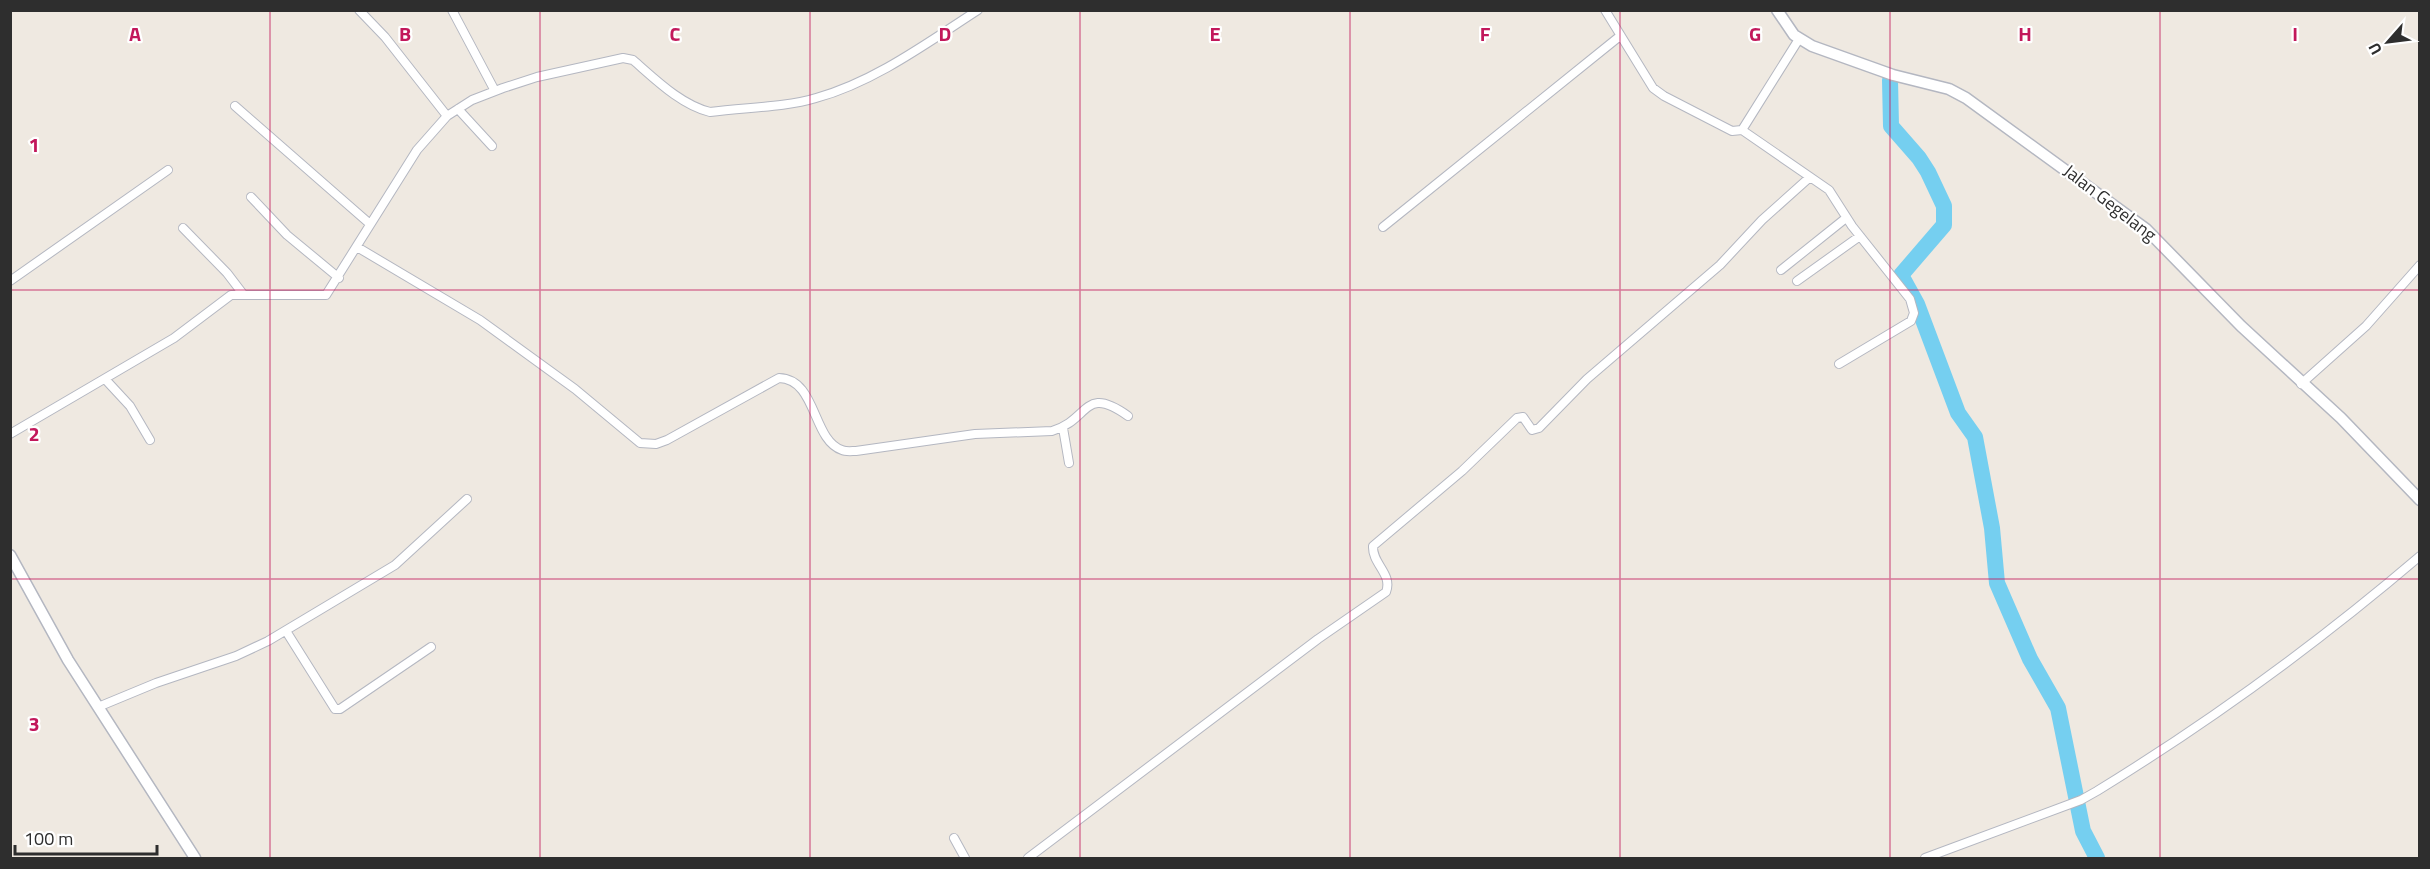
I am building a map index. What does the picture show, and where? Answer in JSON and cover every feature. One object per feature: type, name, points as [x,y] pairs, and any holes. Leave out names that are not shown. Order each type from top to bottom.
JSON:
[{"type":"street","points":[[359,10],[385,37],[447,116]]},
{"type":"street","points":[[452,10],[495,91]]},
{"type":"street","points":[[10,434],[180,334],[231,295],[320,297],[328,293],[417,150],[447,116],[495,91],[537,77],[623,58],[633,60],[686,102],[710,112],[813,99],[842,89],[900,59],[978,10]]},
{"type":"street","points":[[1742,130],[1799,39],[1789,30],[1777,10]]},
{"type":"street","points":[[1606,11],[1649,82],[1660,93],[1729,129],[1742,130],[1829,190],[1846,218],[1903,289],[1914,313],[1911,321],[1839,364]]},
{"type":"street","points":[[1383,227],[1620,36]]},
{"type":"street","name":"Jalan Gegelang","points":[[1799,39],[1876,69],[1949,89],[1983,108],[2146,229],[2301,384],[2348,425],[2420,500]]},
{"type":"street","points":[[235,106],[370,225]]},
{"type":"street","points":[[458,109],[492,146]]},
{"type":"street","points":[[10,281],[168,170]]},
{"type":"street","points":[[1028,858],[1318,639],[1386,592],[1388,586],[1386,577],[1374,556],[1374,546],[1462,471],[1517,418],[1523,417],[1532,430],[1539,428],[1587,379],[1720,265],[1762,220],[1810,177]]},
{"type":"street","points":[[251,197],[287,235],[339,278]]},
{"type":"street","points":[[1781,270],[1846,218]]},
{"type":"street","points":[[183,228],[243,294]]},
{"type":"street","points":[[1797,281],[1860,236]]},
{"type":"street","points":[[357,247],[480,320],[575,389],[640,443],[656,444],[667,440],[779,378],[790,379],[799,386],[828,438],[841,450],[856,451],[975,434],[1037,433],[1063,428],[1087,408],[1100,401],[1112,405],[1128,416]]},
{"type":"street","points":[[2301,384],[2366,326],[2420,265]]},
{"type":"street","points":[[105,379],[130,406],[150,440]]},
{"type":"street","points":[[1063,428],[1070,463]]},
{"type":"street","points":[[98,707],[156,683],[236,656],[286,631],[395,565],[467,499]]},
{"type":"street","points":[[10,555],[68,660],[195,858]]},
{"type":"street","points":[[1925,858],[2077,801],[2229,706],[2321,638],[2420,556]]},
{"type":"street","points":[[286,631],[335,709],[340,709],[431,647]]},
{"type":"street","points":[[954,838],[965,858]]},
{"type":"waterway","points":[[1890,80],[1891,126],[1919,158],[1944,206],[1944,225],[1901,275],[1917,304],[1958,413],[1975,437],[1992,528],[1997,583],[2030,659],[2058,708],[2083,831],[2097,858]]}]
